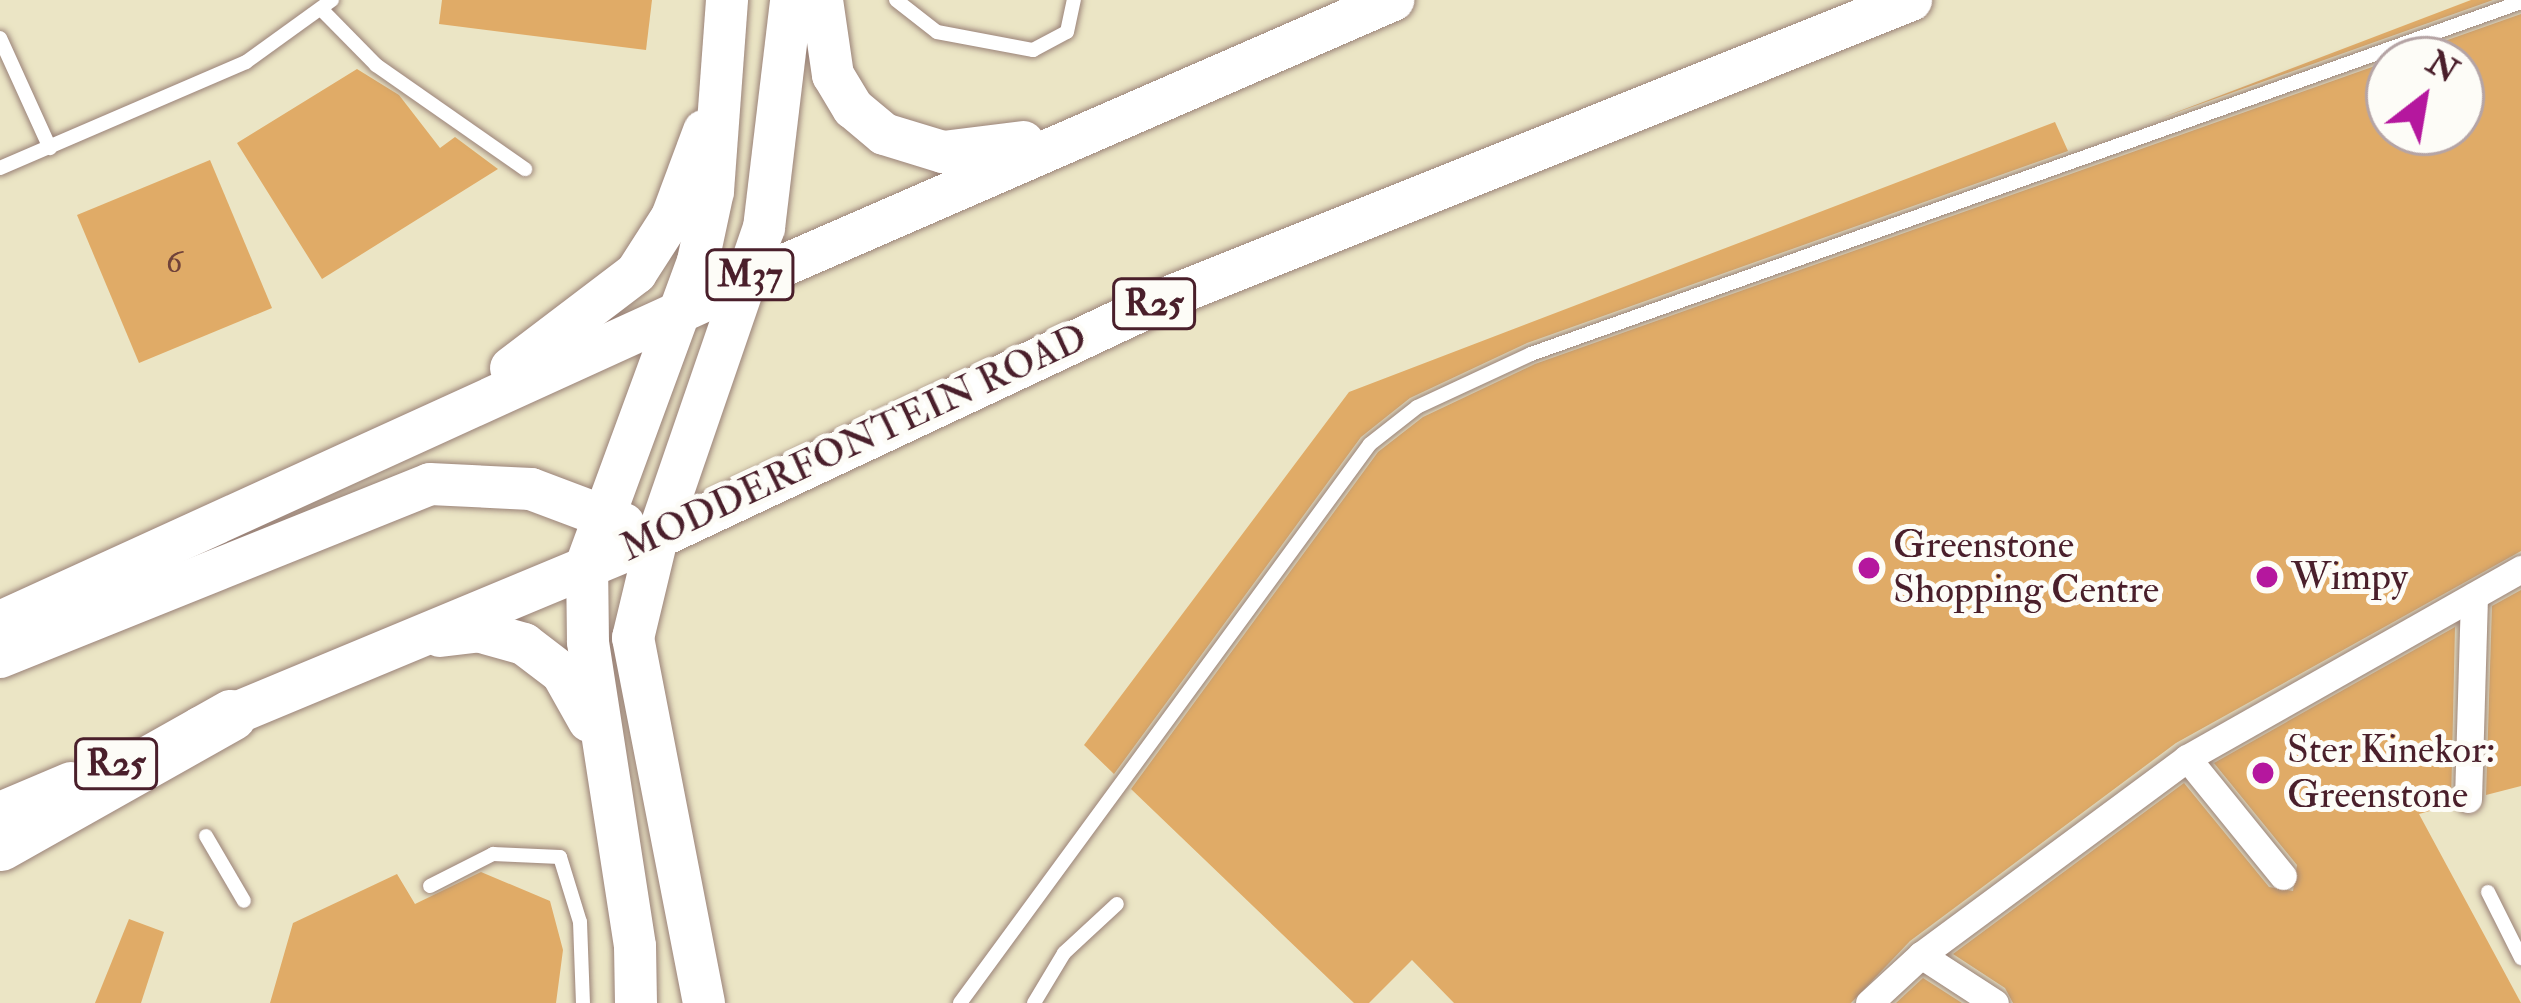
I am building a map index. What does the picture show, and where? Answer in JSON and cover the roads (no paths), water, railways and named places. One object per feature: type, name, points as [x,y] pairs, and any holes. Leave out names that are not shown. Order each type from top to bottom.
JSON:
[{"type":"highway","points":[[0,845],[231,715]]},
{"type":"main road","name":"M37","points":[[636,1003],[589,642],[587,563],[600,514],[698,261],[713,191],[727,0]]},
{"type":"main road","name":"M37","points":[[704,1003],[635,670],[633,638],[657,538],[748,281],[769,199],[791,0]]},
{"type":"main road","points":[[822,0],[841,92],[884,134],[943,152],[1036,139],[1272,53]]},
{"type":"main road","points":[[0,622],[748,281],[1393,0]]},
{"type":"main road","name":"MODDERFONTEIN ROAD","points":[[0,813],[587,563],[657,538],[1174,295],[1911,0]]},
{"type":"main road","points":[[442,418],[636,273],[672,217],[717,95]]},
{"type":"main road","points":[[0,657],[430,484],[511,486],[657,538]]},
{"type":"main road","points":[[410,640],[478,631],[524,644],[570,684],[608,766]]},
{"type":"street","points":[[1869,1003],[1921,955],[2187,758],[2521,569]]},
{"type":"street","points":[[2468,799],[2474,596]]},
{"type":"street","points":[[2187,758],[2283,876]]},
{"type":"street","points":[[1921,955],[1995,1003]]},
{"type":"lane","points":[[896,0],[937,32],[1033,50],[1067,32],[1074,0]]},
{"type":"lane","points":[[960,1003],[1370,444],[1417,407],[1532,354],[2521,2]]},
{"type":"lane","points":[[0,168],[246,62],[328,5],[376,65],[525,169]]},
{"type":"lane","points":[[0,38],[50,148]]},
{"type":"lane","points":[[206,836],[244,901]]},
{"type":"lane","points":[[430,886],[493,854],[560,857],[580,922],[583,1003]]},
{"type":"lane","points":[[2488,892],[2521,958]]},
{"type":"lane","points":[[1034,1003],[1064,953],[1117,904]]},
{"type":"place","name":"Greenstone Shopping Centre","points":[[1869,568]]},
{"type":"place","name":"Wimpy","points":[[2267,577]]},
{"type":"place","name":"Ster Kinekor: Greenstone","points":[[2263,773]]}]
